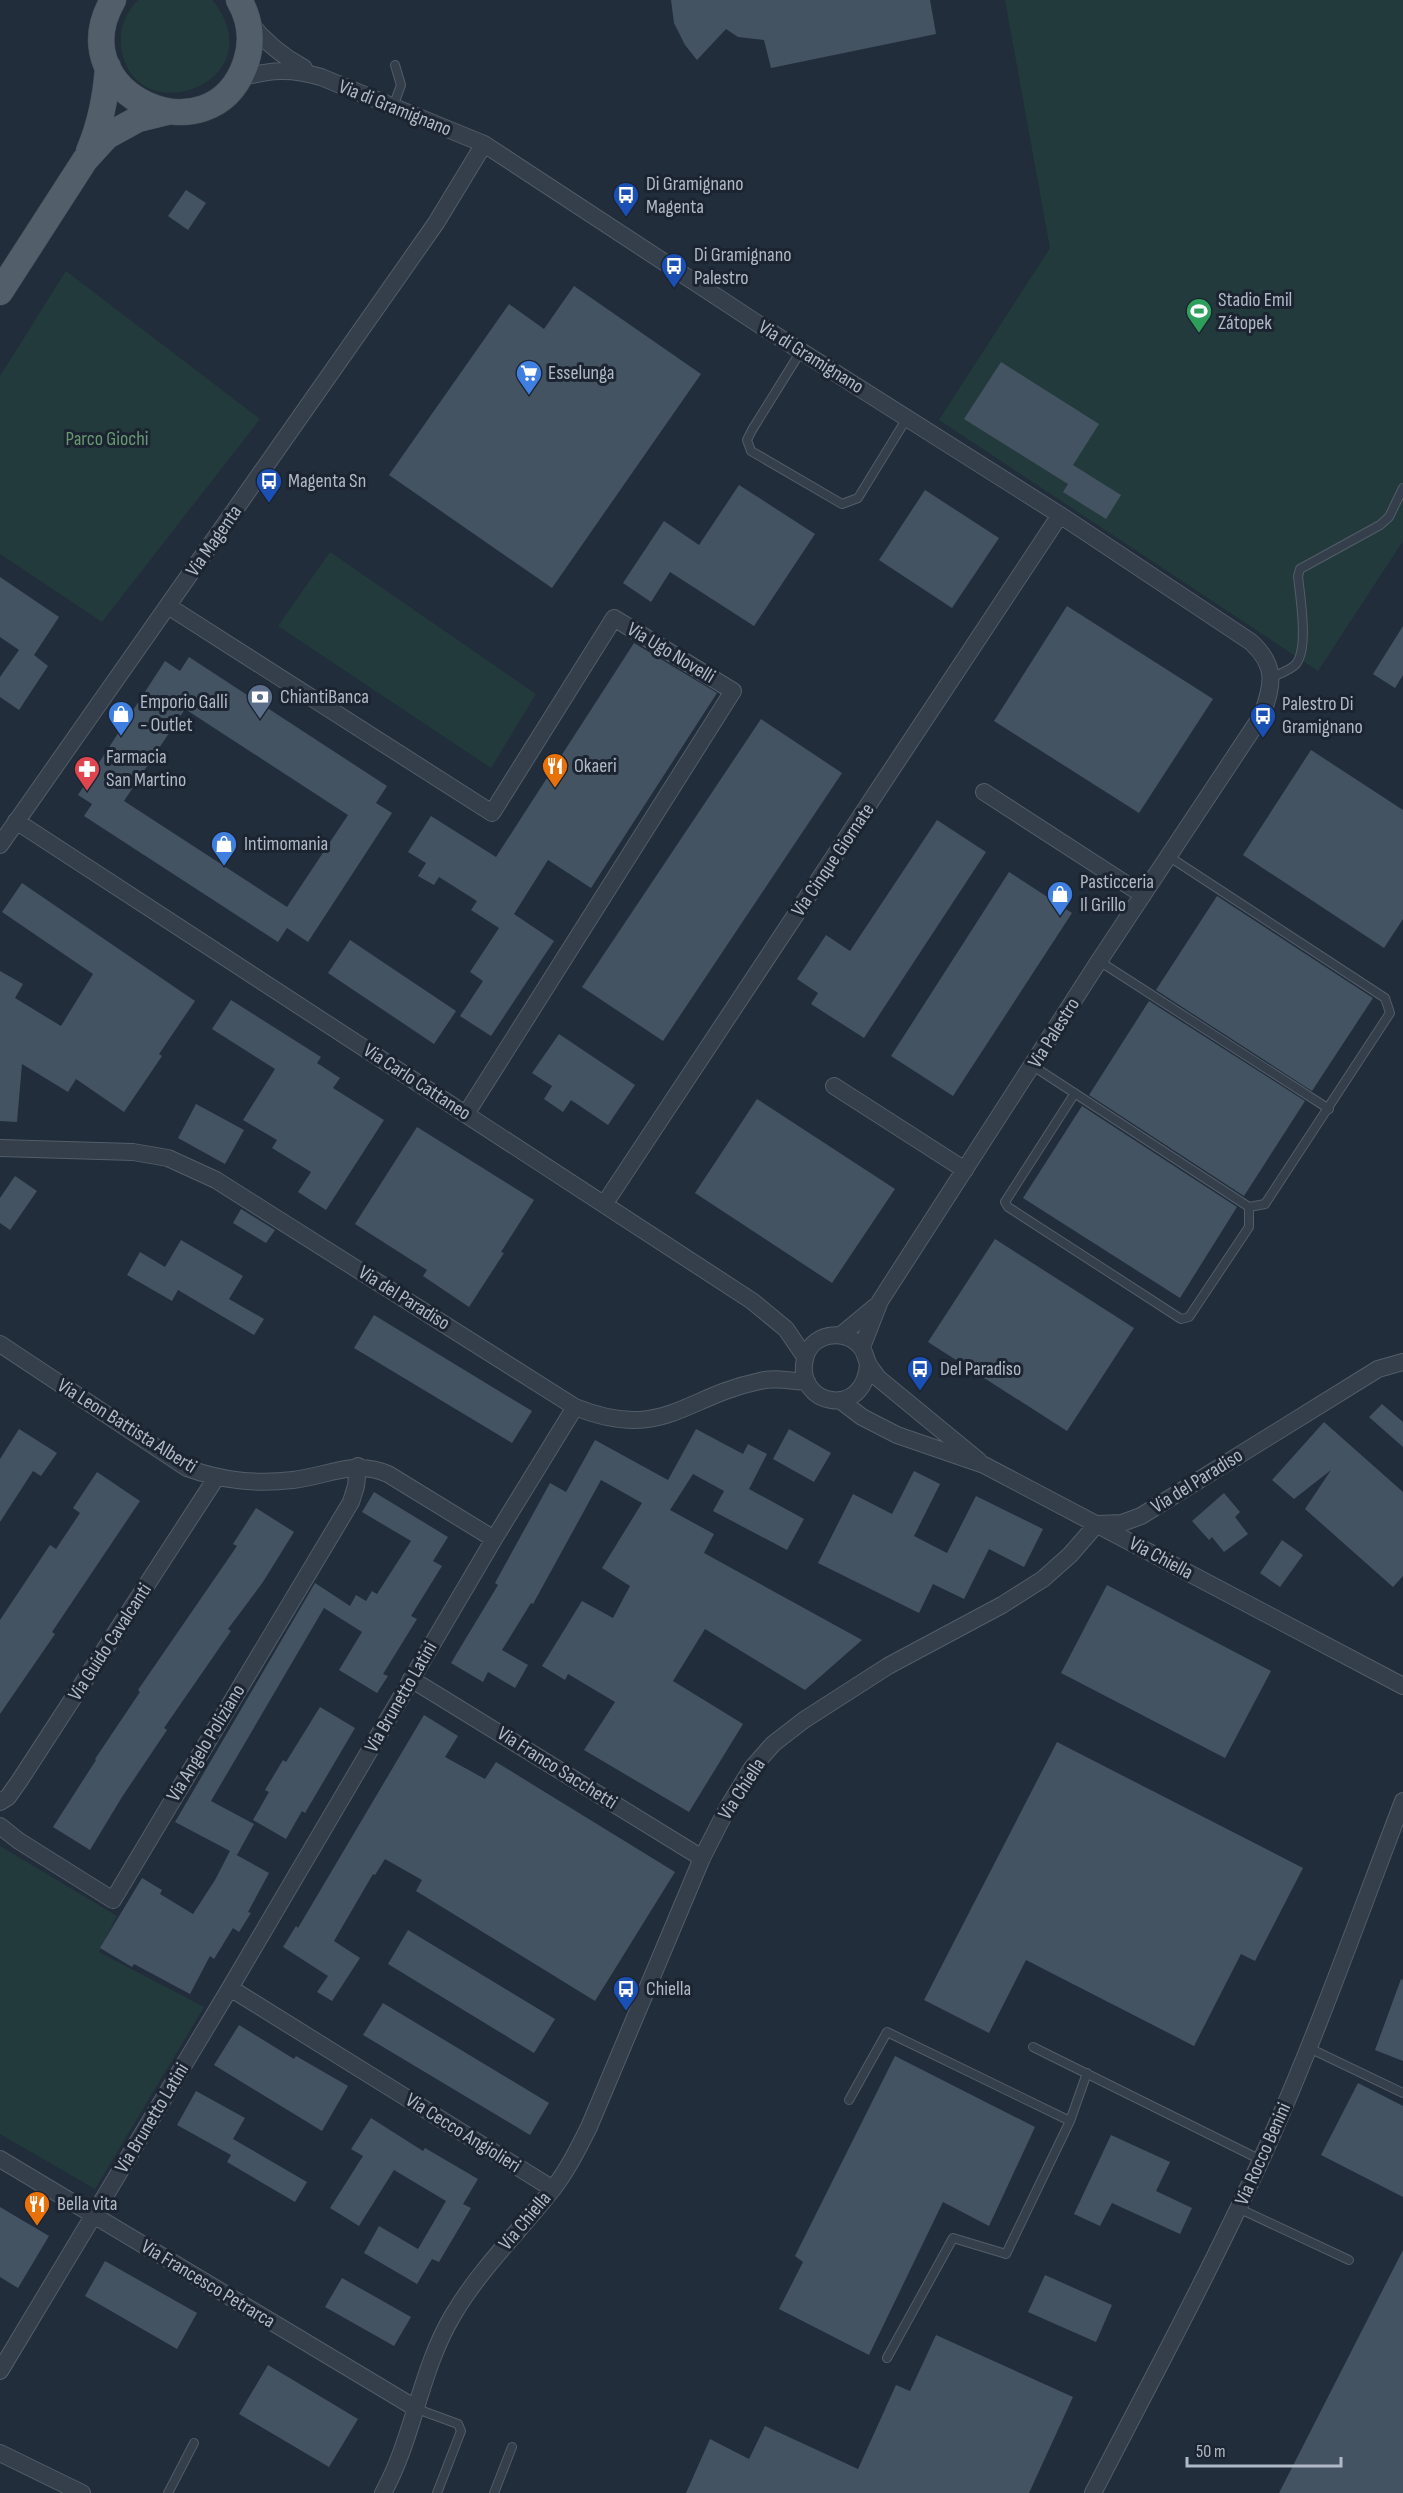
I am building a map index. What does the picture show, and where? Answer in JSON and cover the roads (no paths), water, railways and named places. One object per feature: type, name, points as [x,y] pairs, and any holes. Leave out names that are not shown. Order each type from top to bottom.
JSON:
[{"type":"main road","points":[[113,0],[103,29],[103,48],[108,67],[119,86],[136,100],[167,112]]},
{"type":"main road","points":[[0,292],[85,160],[107,136],[138,119],[167,112],[202,108],[223,96],[239,78],[249,49],[243,9]]},
{"type":"main road","points":[[85,160],[101,116],[106,94],[108,67]]},
{"type":"street","name":"Via di Gramignano","points":[[243,9],[262,38],[284,57],[321,77],[484,144],[801,351],[1060,515],[1251,642],[1262,652],[1272,677]]},
{"type":"street","name":"Via di Gramignano","points":[[239,78],[280,70],[299,71],[321,77]]},
{"type":"street","name":"Via Magenta","points":[[0,845],[436,223],[484,144]]},
{"type":"street","name":"Via Cinque Giornate","points":[[605,1203],[1060,515]]},
{"type":"street","name":"Via Ugo Novelli","points":[[168,606],[492,813],[614,618],[733,691],[466,1114]]},
{"type":"street","name":"Via Palestro","points":[[862,1347],[879,1303],[1099,961],[1262,715],[1269,696],[1272,677]]},
{"type":"street","points":[[984,792],[1143,895]]},
{"type":"street","name":"Via Carlo Cattaneo","points":[[16,821],[752,1301],[786,1329],[805,1357]]},
{"type":"street","points":[[834,1086],[965,1170]]},
{"type":"street","name":"Via del Paradiso","points":[[0,1148],[133,1152],[168,1158],[216,1180],[575,1407],[598,1416],[618,1420],[656,1419],[731,1389],[762,1380],[807,1382]]},
{"type":"street","name":"Via Palestro","points":[[841,1335],[879,1303]]},
{"type":"street","points":[[984,1465],[887,1386],[868,1363],[862,1347],[849,1337],[841,1335],[822,1338],[808,1350],[804,1368],[807,1382],[820,1397],[841,1401],[862,1418],[897,1435],[984,1465],[1097,1524]]},
{"type":"street","name":"Via Leon Battista Alberti","points":[[0,1344],[187,1468],[216,1479],[254,1482],[326,1475],[357,1466],[373,1467],[494,1539]]},
{"type":"street","name":"Via del Paradiso","points":[[1097,1524],[1122,1523],[1141,1515],[1378,1369],[1403,1362]]},
{"type":"street","points":[[841,1401],[856,1394],[863,1386],[868,1363]]},
{"type":"street","name":"Via Brunetto Latini","points":[[0,2371],[230,1988],[494,1539],[575,1407]]},
{"type":"street","name":"Via Angelo Poliziano","points":[[0,1826],[19,1841],[113,1900],[351,1502],[356,1486],[357,1466]]},
{"type":"street","name":"Via Guido Cavalcanti","points":[[0,1802],[8,1797],[20,1780],[216,1479]]},
{"type":"street","name":"Via Chiella","points":[[383,2493],[397,2465],[434,2352],[470,2286],[553,2189],[572,2162],[589,2127],[702,1858],[728,1807],[752,1768],[773,1744],[804,1720],[888,1666],[1002,1605],[1042,1579],[1070,1555],[1097,1524],[1403,1686]]},
{"type":"street","name":"Via Franco Sacchetti","points":[[411,1679],[702,1858]]},
{"type":"street","name":"Via Rocco Benini","points":[[1093,2493],[1261,2160],[1309,2048],[1403,1801]]},
{"type":"street","name":"Via Cecco Angiolieri","points":[[230,1988],[553,2189]]},
{"type":"street","name":"Via Francesco Petrarca","points":[[0,2159],[417,2409]]},
{"type":"street","points":[[0,2453],[82,2493]]},
{"type":"lane","points":[[393,107],[401,85],[395,64]]},
{"type":"lane","points":[[801,351],[752,430],[747,440],[751,451],[842,504],[858,498],[907,418]]},
{"type":"lane","points":[[1272,677],[1295,665],[1301,654],[1303,641],[1298,576],[1300,569],[1380,525],[1389,517],[1403,488]]},
{"type":"lane","points":[[1033,1066],[1249,1207],[1264,1204],[1329,1108],[1390,1013],[1385,998],[1168,856]]},
{"type":"lane","points":[[1099,961],[1329,1108]]},
{"type":"lane","points":[[1075,1094],[1005,1202],[1008,1207],[1181,1319],[1189,1317],[1249,1227],[1249,1207]]},
{"type":"lane","points":[[849,2100],[887,2032],[1070,2121]]},
{"type":"lane","points":[[1033,2047],[1261,2160]]},
{"type":"lane","points":[[1309,2048],[1403,2093]]},
{"type":"lane","points":[[887,2358],[953,2238],[1006,2254],[1070,2121],[1088,2073]]},
{"type":"lane","points":[[1238,2208],[1349,2260]]},
{"type":"lane","points":[[417,2409],[458,2424],[461,2431],[437,2493]]},
{"type":"lane","points":[[168,2493],[194,2443]]},
{"type":"lane","points":[[494,2493],[512,2447]]},
{"type":"place","name":"Di Gramignano Magenta","points":[[626,218]]},
{"type":"place","name":"Di Gramignano Palestro","points":[[674,289]]},
{"type":"place","name":"Stadio Emil Zátopek","points":[[1199,334]]},
{"type":"place","name":"Esselunga","points":[[529,396]]},
{"type":"place","name":"Magenta Sn","points":[[269,504]]},
{"type":"place","name":"ChiantiBanca","points":[[260,720]]},
{"type":"place","name":"Emporio Galli - Outlet","points":[[121,737]]},
{"type":"place","name":"Palestro Di Gramignano","points":[[1263,739]]},
{"type":"place","name":"Okaeri","points":[[555,789]]},
{"type":"place","name":"Farmacia San Martino","points":[[87,792]]},
{"type":"place","name":"Intimomania","points":[[224,867]]},
{"type":"place","name":"Pasticceria Il Grillo","points":[[1060,917]]},
{"type":"place","name":"Del Paradiso","points":[[920,1392]]},
{"type":"place","name":"Chiella","points":[[626,2012]]},
{"type":"place","name":"Bella vita","points":[[37,2227]]},
{"type":"park label","name":"Parco Giochi","points":[[107,439]]}]
